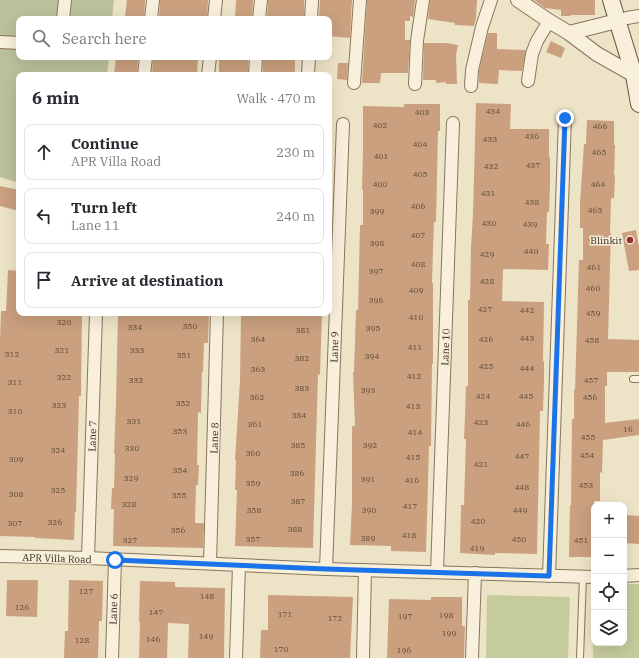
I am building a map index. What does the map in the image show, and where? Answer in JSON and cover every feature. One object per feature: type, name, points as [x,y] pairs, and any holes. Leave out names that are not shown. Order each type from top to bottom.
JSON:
[{"type":"main road","points":[[611,0],[617,22],[636,75],[639,104]]},
{"type":"street","points":[[63,16],[65,0]]},
{"type":"street","points":[[151,16],[153,0]]},
{"type":"street","points":[[214,16],[216,0]]},
{"type":"street","points":[[259,16],[261,0]]},
{"type":"street","points":[[311,16],[312,0]]},
{"type":"street","points":[[354,83],[360,0]]},
{"type":"street","points":[[415,84],[423,0]]},
{"type":"street","points":[[471,86],[475,56],[482,27],[491,0]]},
{"type":"street","points":[[518,0],[569,33],[597,54],[636,75]]},
{"type":"street","points":[[569,33],[639,16]]},
{"type":"street","points":[[528,81],[532,54],[549,21]]},
{"type":"street","points":[[0,42],[16,43]]},
{"type":"street","points":[[144,72],[146,60]]},
{"type":"street","points":[[208,72],[210,60]]},
{"type":"street","points":[[255,72],[256,60]]},
{"type":"street","points":[[308,72],[309,60]]},
{"type":"street","points":[[549,576],[565,118]]},
{"type":"street","name":"Lane 10","points":[[437,572],[453,123]]},
{"type":"street","name":"Lane 9","points":[[326,569],[343,124]]},
{"type":"street","name":"Lane 7","points":[[88,558],[96,316]]},
{"type":"street","name":"Lane 8","points":[[210,563],[217,316]]},
{"type":"street","name":"APR Villa Road","points":[[0,556],[88,558],[326,569],[589,577]]},
{"type":"street","name":"Lane 6","points":[[112,658],[115,560]]},
{"type":"street","points":[[236,658],[239,565]]},
{"type":"street","points":[[363,658],[365,570]]},
{"type":"street","points":[[472,658],[475,573]]},
{"type":"street","points":[[627,576],[639,575]]},
{"type":"lane","points":[[580,658],[589,577]]},
{"type":"green space","points":[[0,0],[114,0],[112,16],[16,16],[16,60],[109,60],[107,72],[16,72],[16,182],[0,177]]},
{"type":"green space","points":[[627,584],[639,584],[639,658],[593,658],[593,646],[627,646]]},
{"type":"green space","points":[[487,595],[570,597],[568,658],[486,658]]},
{"type":"building","points":[[127,0],[145,0],[144,16],[125,16]]},
{"type":"building","points":[[160,0],[208,0],[207,16],[159,16]]},
{"type":"building","points":[[236,0],[253,0],[252,16],[235,16]]},
{"type":"building","points":[[268,0],[304,0],[304,16],[267,16]]},
{"type":"building","points":[[320,0],[352,0],[350,38],[332,36],[332,16],[319,16]]},
{"type":"building","points":[[367,0],[415,0],[413,17],[410,16],[410,21],[405,21],[405,40],[410,40],[408,73],[381,73],[380,83],[362,83]]},
{"type":"building","points":[[430,0],[477,0],[474,26],[455,25],[455,23],[428,19]]},
{"type":"building","points":[[534,0],[595,0],[595,15],[561,16],[561,10],[545,8]]},
{"type":"building","points":[[488,33],[497,33],[497,49],[526,50],[522,71],[499,70],[498,84],[479,83],[479,71]]},
{"type":"building","points":[[551,41],[565,48],[561,58],[546,52]]},
{"type":"building","points":[[424,43],[446,43],[458,45],[456,56],[457,84],[446,84],[446,82],[436,83],[436,80],[423,80]]},
{"type":"building","points":[[116,60],[138,60],[137,72],[114,72]]},
{"type":"building","points":[[153,60],[198,60],[197,72],[152,72]]},
{"type":"building","points":[[219,60],[248,60],[248,72],[219,72]]},
{"type":"building","points":[[263,60],[295,60],[295,72],[263,72]]},
{"type":"building","points":[[338,63],[348,63],[347,80],[337,79]]},
{"type":"building","points":[[476,103],[511,104],[510,129],[549,129],[550,187],[549,212],[547,212],[546,244],[549,244],[548,270],[503,269],[502,301],[544,302],[544,383],[543,411],[540,411],[537,554],[495,553],[495,555],[460,553],[461,505],[464,505],[466,439],[464,439],[466,386],[468,386],[468,300],[470,300]]},
{"type":"building","points":[[404,104],[440,104],[436,222],[434,222],[432,283],[433,364],[426,552],[391,551],[391,546],[350,545],[352,504],[352,426],[355,426],[353,372],[356,310],[358,310],[360,225],[363,225],[363,106],[404,107]]},
{"type":"building","points":[[587,120],[614,121],[615,175],[614,198],[611,198],[608,339],[639,340],[639,372],[607,372],[607,386],[605,386],[605,423],[639,419],[639,435],[603,440],[602,473],[600,472],[600,501],[591,502],[591,557],[569,557],[572,419],[574,419],[579,260],[583,260],[583,228],[580,228],[580,204],[584,144],[586,144]]},
{"type":"building","points":[[0,186],[16,189],[16,210],[0,206]]},
{"type":"building","name":"Blinkit","points":[[636,230],[639,247],[639,270],[629,271],[622,233]]},
{"type":"building","points":[[8,270],[16,271],[16,316],[82,316],[81,396],[79,396],[74,540],[0,536],[0,341],[1,311],[6,311]]},
{"type":"building","points":[[118,316],[209,316],[208,343],[204,343],[201,413],[198,412],[197,465],[199,465],[198,485],[196,485],[195,523],[204,523],[203,548],[113,546],[114,509],[111,509],[112,488],[114,488]]},
{"type":"building","points":[[241,316],[322,316],[320,375],[318,374],[313,548],[235,546],[237,490],[235,490],[235,460],[240,381]]},
{"type":"building","points":[[627,515],[639,516],[639,544],[627,543]]},
{"type":"building","points":[[7,580],[38,580],[37,617],[6,616]]},
{"type":"building","points":[[69,580],[103,581],[102,621],[99,621],[98,658],[64,658],[65,631],[68,631]]},
{"type":"building","points":[[140,581],[175,582],[175,587],[225,588],[224,658],[188,658],[189,624],[168,623],[167,658],[139,658]]},
{"type":"building","points":[[268,595],[353,597],[350,658],[260,658],[261,630],[268,630]]},
{"type":"building","points":[[431,597],[462,597],[462,626],[465,626],[464,658],[387,658],[389,599],[431,600]]},
{"type":"place","name":"Blinkit","points":[[630,240]]},
{"type":"route","points":[[115,560],[326,569],[549,576],[565,118]]}]
